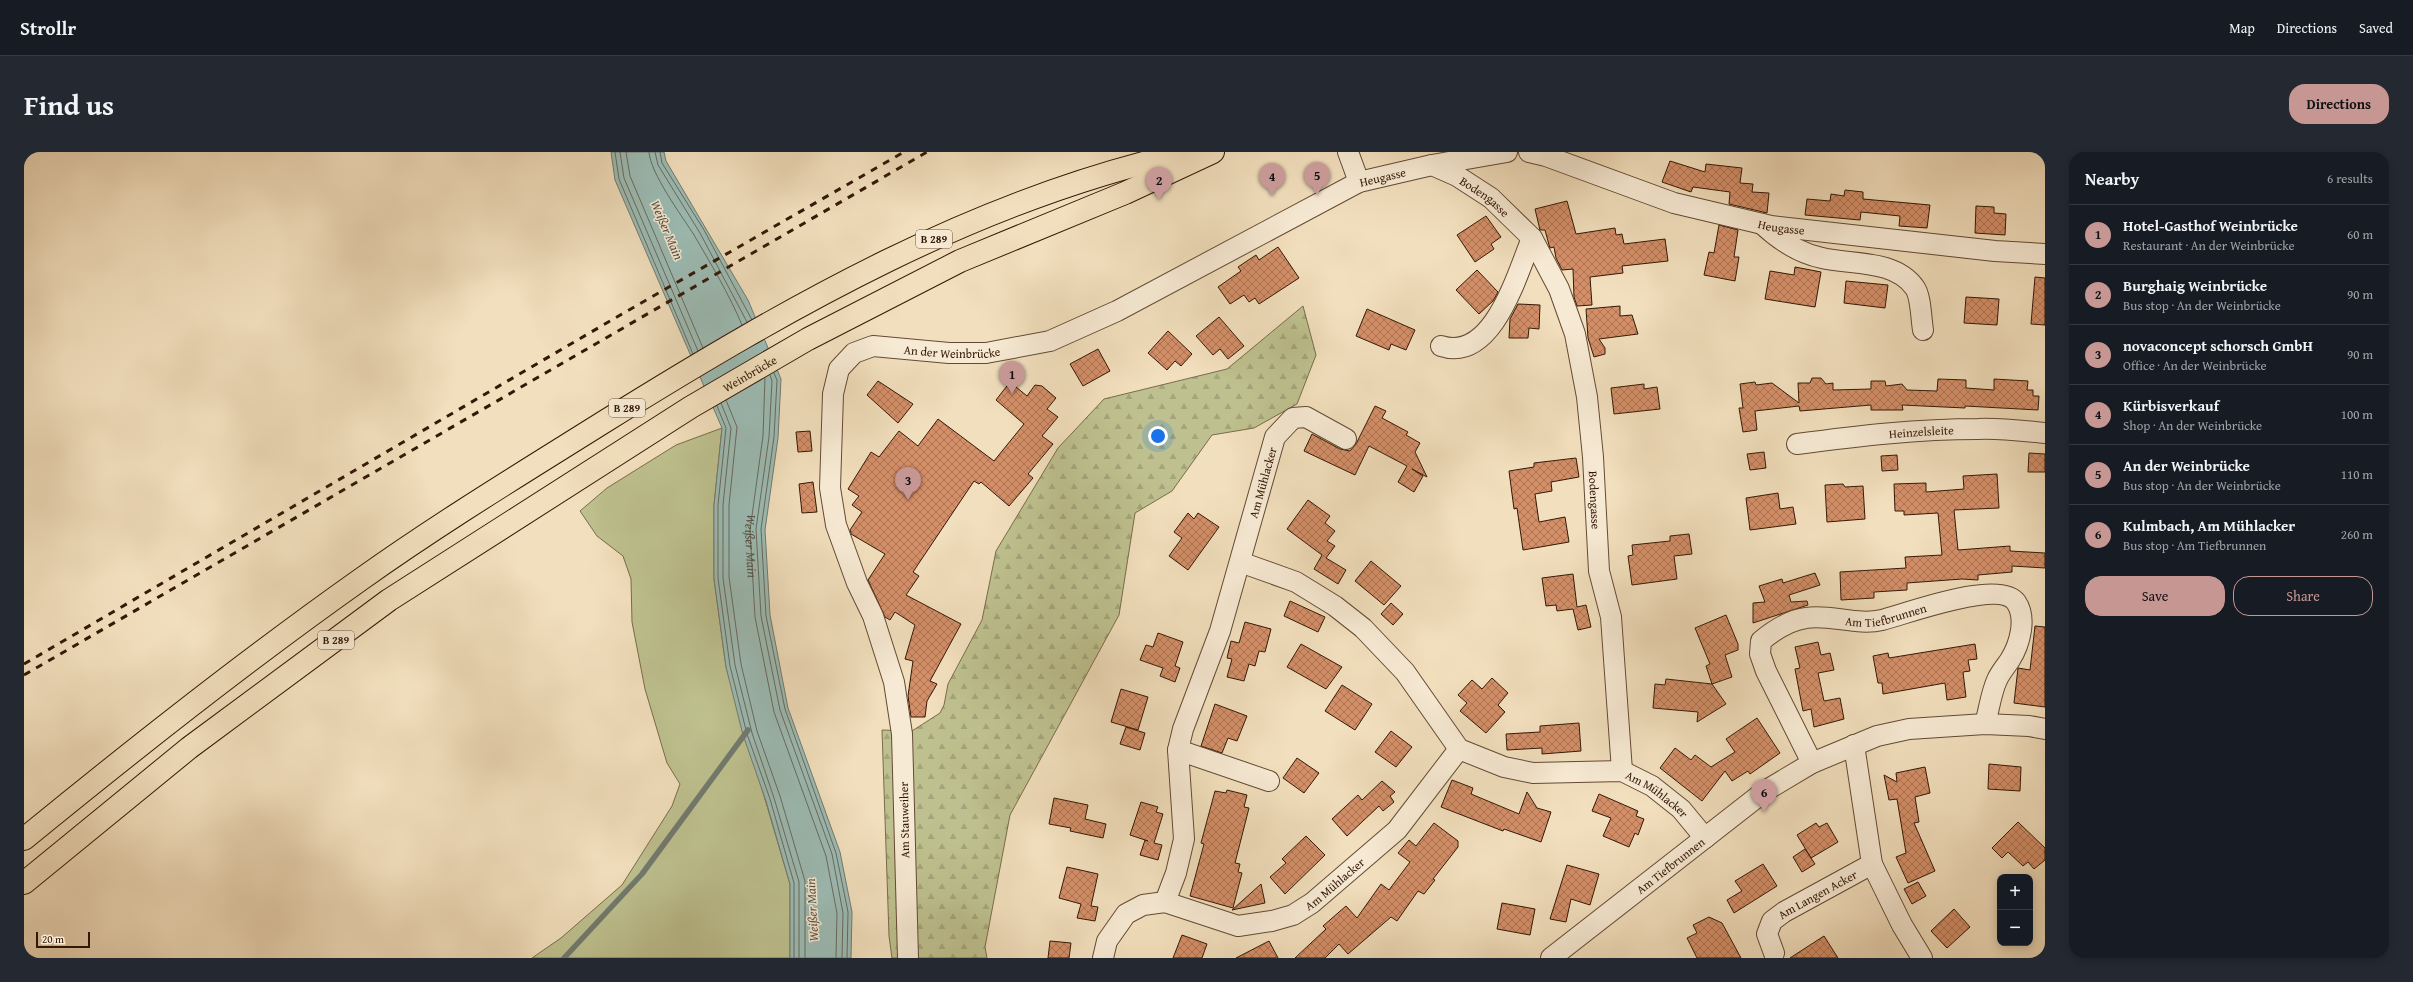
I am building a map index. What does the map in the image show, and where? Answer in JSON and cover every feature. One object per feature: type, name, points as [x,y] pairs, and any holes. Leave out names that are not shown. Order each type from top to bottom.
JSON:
[{"type":"highway","name":"B 289","points":[[24,839],[166,723],[360,580],[442,523],[674,378],[793,309],[905,250],[1080,180],[1151,160],[1189,152]]},
{"type":"highway","name":"Weinbrücke","points":[[24,883],[189,748],[389,600],[691,407],[808,339],[960,261],[1125,193],[1214,152]]},
{"type":"street","name":"Heugasse","points":[[1348,152],[1359,182],[1432,165],[1508,152]]},
{"type":"street","name":"Heugasse","points":[[1529,152],[1546,156],[1674,202],[1762,224],[1899,241],[2045,254]]},
{"type":"street","name":"Bodengasse","points":[[1432,165],[1457,176],[1491,198],[1532,238],[1559,289],[1575,334],[1586,397],[1593,457],[1599,571],[1611,617],[1622,771]]},
{"type":"street","name":"An der Weinbrücke","points":[[894,682],[873,616],[857,583],[836,525],[830,488],[833,394],[839,369],[854,354],[873,346],[949,353],[986,353],[1019,349],[1050,341],[1117,311],[1359,182]]},
{"type":"street","points":[[1762,224],[1779,240],[1796,250],[1822,258],[1850,261],[1889,270],[1907,279],[1916,289],[1923,330]]},
{"type":"street","points":[[1442,346],[1451,349],[1461,348],[1472,345],[1484,337],[1504,304],[1532,238]]},
{"type":"street","name":"Am Mühlacker","points":[[1165,902],[1176,873],[1184,839],[1178,750],[1183,729],[1220,631],[1275,437],[1293,418],[1306,417],[1346,439]]},
{"type":"street","name":"Heinzelsleite","points":[[1798,444],[1876,433],[1919,430],[1980,429],[2045,433]]},
{"type":"street","points":[[1240,562],[1296,582],[1335,606],[1363,628],[1405,672],[1460,749]]},
{"type":"street","name":"Am Tiefbrunnen","points":[[1812,763],[1766,671],[1760,654],[1761,641],[1773,631],[1805,618],[1880,620],[1955,598],[1995,594],[2009,596],[2015,602],[2020,612],[2021,631],[2012,658],[1997,680],[1985,724]]},
{"type":"street","name":"Am Stauweiher","points":[[894,682],[902,734],[908,958]]},
{"type":"street","name":"Am Tiefbrunnen","points":[[1551,958],[1765,791],[1812,763],[1877,736],[1909,729],[1985,724],[2029,726],[2045,730]]},
{"type":"street","name":"Am Langen Acker","points":[[1854,745],[1872,864],[1902,925],[1922,958]]},
{"type":"street","name":"Am Mühlacker","points":[[1103,958],[1107,941],[1126,914],[1143,905],[1165,902],[1238,926],[1272,921],[1293,915],[1312,903],[1397,830],[1460,749],[1504,767],[1533,773],[1622,771],[1652,786],[1675,804],[1705,838]]},
{"type":"street","points":[[1178,750],[1270,781]]},
{"type":"street","name":"Am Langen Acker","points":[[1774,953],[1767,934],[1772,921],[1804,900],[1872,864]]},
{"type":"green space","points":[[1303,306],[1316,355],[1297,404],[1254,428],[1212,435],[1172,491],[1135,513],[1119,615],[1010,815],[985,947],[987,958],[892,958],[889,936],[882,730],[912,731],[940,713],[944,705],[948,684],[982,620],[996,551],[1058,448],[1104,399],[1227,369]]},
{"type":"green space","points":[[722,428],[714,505],[714,579],[726,667],[790,884],[790,958],[532,958],[561,938],[622,885],[672,806],[680,784],[667,763],[645,689],[632,622],[631,579],[623,556],[597,536],[580,511],[607,488],[676,445]]},
{"type":"water","name":"Weißer Main","points":[[611,152],[664,152],[666,161],[748,300],[781,379],[778,438],[765,530],[770,615],[788,708],[840,852],[852,912],[851,958],[790,958],[790,884],[766,801],[743,735],[726,667],[714,579],[714,505],[722,428],[615,180]]},
{"type":"building","points":[[1670,161],[1705,172],[1706,164],[1742,168],[1740,183],[1753,184],[1752,192],[1769,193],[1767,213],[1729,204],[1730,192],[1693,187],[1691,192],[1662,182]]},
{"type":"building","points":[[1845,190],[1863,192],[1863,199],[1930,205],[1927,228],[1899,226],[1900,216],[1861,212],[1860,220],[1805,215],[1807,199],[1830,201],[1831,194],[1844,196]]},
{"type":"building","points":[[1567,201],[1576,234],[1615,228],[1616,235],[1622,234],[1624,244],[1665,239],[1668,261],[1622,266],[1623,273],[1590,277],[1592,305],[1577,306],[1574,297],[1573,269],[1562,270],[1556,258],[1554,247],[1550,248],[1545,230],[1540,230],[1535,209]]},
{"type":"building","points":[[1976,206],[1994,207],[1994,213],[2006,214],[2005,235],[1975,233]]},
{"type":"building","points":[[1486,216],[1501,237],[1491,244],[1494,249],[1475,262],[1457,235]]},
{"type":"building","points":[[1719,225],[1738,230],[1734,257],[1739,257],[1735,281],[1704,275],[1709,252],[1714,253]]},
{"type":"building","points":[[1278,247],[1299,278],[1259,304],[1255,298],[1249,302],[1244,295],[1230,304],[1218,287],[1241,271],[1238,267],[1256,255],[1259,260]]},
{"type":"building","points":[[1795,267],[1821,272],[1815,307],[1765,299],[1770,271],[1794,275]]},
{"type":"building","points":[[1477,270],[1498,292],[1493,301],[1479,314],[1456,290]]},
{"type":"building","points":[[2035,277],[2045,278],[2045,325],[2031,324]]},
{"type":"building","points":[[1846,281],[1888,285],[1885,308],[1844,303]]},
{"type":"building","points":[[1966,297],[1999,299],[1997,325],[1964,323]]},
{"type":"building","points":[[1518,304],[1540,305],[1539,329],[1529,328],[1528,338],[1509,338],[1510,319]]},
{"type":"building","points":[[1620,306],[1620,316],[1632,315],[1638,334],[1599,339],[1605,348],[1605,354],[1594,357],[1588,338],[1586,309]]},
{"type":"building","points":[[1367,309],[1415,330],[1406,350],[1391,344],[1389,350],[1356,336]]},
{"type":"building","points":[[1219,317],[1244,346],[1228,359],[1220,349],[1213,355],[1196,336]]},
{"type":"building","points":[[1168,331],[1192,354],[1181,366],[1175,361],[1167,370],[1148,353]]},
{"type":"building","points":[[1098,349],[1110,371],[1083,386],[1070,364]]},
{"type":"building","points":[[1812,378],[1821,378],[1826,384],[1833,383],[1833,390],[1871,389],[1871,381],[1885,381],[1886,386],[1902,384],[1907,390],[1937,391],[1938,379],[1966,380],[1966,388],[1994,390],[1994,379],[2028,381],[2027,390],[2033,390],[2033,396],[2039,396],[2038,410],[1965,406],[1965,408],[1902,405],[1903,410],[1871,410],[1871,405],[1800,411],[1799,406],[1755,411],[1757,430],[1743,432],[1739,408],[1743,408],[1740,384],[1755,382],[1756,385],[1772,383],[1799,403],[1798,383],[1810,383]]},
{"type":"building","points":[[878,381],[913,404],[898,423],[867,395]]},
{"type":"building","points":[[1010,382],[1027,396],[1035,385],[1042,386],[1056,398],[1047,409],[1058,417],[1042,436],[1053,444],[1028,474],[1033,478],[1009,506],[981,482],[979,484],[974,481],[913,572],[919,576],[906,595],[961,624],[930,681],[937,684],[927,701],[925,717],[911,717],[908,696],[913,661],[905,659],[915,625],[895,612],[890,620],[885,617],[868,580],[885,554],[851,534],[850,530],[862,512],[852,505],[859,496],[848,489],[871,452],[879,457],[899,431],[918,446],[938,419],[994,461],[1024,424],[996,400]]},
{"type":"building","points":[[1644,384],[1644,389],[1657,387],[1660,409],[1614,414],[1611,388]]},
{"type":"building","points":[[1375,406],[1386,411],[1382,418],[1408,432],[1406,435],[1420,443],[1415,452],[1427,477],[1412,469],[1423,476],[1414,492],[1398,482],[1407,466],[1369,446],[1355,475],[1304,451],[1312,434],[1340,449],[1350,451],[1356,444]]},
{"type":"building","points":[[810,431],[812,451],[798,452],[796,432]]},
{"type":"building","points":[[1764,452],[1766,468],[1750,470],[1747,454]]},
{"type":"building","points":[[2029,453],[2045,454],[2045,472],[2028,472]]},
{"type":"building","points":[[1897,455],[1898,470],[1882,471],[1881,456]]},
{"type":"building","points":[[1576,458],[1579,477],[1551,482],[1552,491],[1535,494],[1539,522],[1565,517],[1569,542],[1523,550],[1517,508],[1514,509],[1509,471],[1534,467],[1534,463]]},
{"type":"building","points":[[1997,474],[1999,508],[1954,510],[1958,550],[2010,546],[2010,551],[2045,553],[2045,568],[2012,566],[2012,572],[1978,575],[1978,580],[1962,579],[1907,583],[1907,590],[1874,592],[1874,598],[1841,600],[1840,572],[1906,568],[1905,557],[1942,555],[1938,513],[1904,515],[1904,511],[1895,511],[1894,484],[1926,483],[1926,492],[1964,489],[1963,476]]},
{"type":"building","points":[[813,482],[817,512],[802,513],[799,484]]},
{"type":"building","points":[[1843,484],[1845,487],[1863,486],[1865,519],[1827,522],[1825,485]]},
{"type":"building","points":[[1778,493],[1780,509],[1793,507],[1796,524],[1750,530],[1746,498]]},
{"type":"building","points":[[1308,500],[1330,516],[1325,523],[1335,531],[1327,541],[1335,546],[1326,558],[1346,570],[1338,584],[1314,569],[1322,555],[1287,529]]},
{"type":"building","points":[[1188,513],[1194,519],[1198,513],[1219,527],[1188,570],[1169,556],[1182,538],[1174,532]]},
{"type":"building","points":[[1689,534],[1692,554],[1674,556],[1677,579],[1632,585],[1628,556],[1633,555],[1632,545],[1670,541],[1670,536]]},
{"type":"building","points":[[1371,561],[1401,586],[1384,605],[1355,581]]},
{"type":"building","points":[[1815,573],[1820,585],[1789,595],[1791,602],[1807,601],[1808,605],[1753,623],[1753,603],[1765,602],[1759,586],[1782,579],[1783,583]]},
{"type":"building","points":[[1573,574],[1577,607],[1586,605],[1591,627],[1578,630],[1573,609],[1557,611],[1556,605],[1546,606],[1542,578]]},
{"type":"building","points":[[1290,601],[1325,617],[1318,632],[1284,616]]},
{"type":"building","points":[[1391,603],[1403,614],[1393,625],[1381,614]]},
{"type":"building","points":[[1726,615],[1738,644],[1738,650],[1725,655],[1732,677],[1712,684],[1706,666],[1710,664],[1695,628]]},
{"type":"building","points":[[1245,622],[1271,629],[1265,652],[1259,651],[1255,666],[1249,664],[1244,681],[1227,677],[1232,659],[1227,658],[1231,641],[1239,643]]},
{"type":"building","points":[[2035,626],[2045,627],[2045,707],[2014,703],[2018,668],[2030,670]]},
{"type":"building","points":[[1158,633],[1183,642],[1175,666],[1180,668],[1175,682],[1160,676],[1163,668],[1140,660],[1146,645],[1153,647]]},
{"type":"building","points":[[1818,642],[1821,655],[1830,653],[1834,670],[1818,673],[1824,701],[1840,698],[1844,719],[1814,727],[1811,709],[1803,711],[1795,669],[1800,668],[1795,647]]},
{"type":"building","points":[[1301,644],[1342,667],[1326,689],[1287,667]]},
{"type":"building","points":[[1975,644],[1977,659],[1968,660],[1970,671],[1963,672],[1966,697],[1947,700],[1945,683],[1883,694],[1882,683],[1878,683],[1873,656],[1888,653],[1889,658]]},
{"type":"building","points":[[1492,678],[1508,693],[1498,705],[1505,712],[1486,733],[1460,711],[1467,703],[1458,695],[1472,680],[1482,689]]},
{"type":"building","points":[[1666,679],[1712,684],[1726,704],[1697,722],[1698,712],[1653,708],[1655,684],[1665,685]]},
{"type":"building","points":[[1342,685],[1372,704],[1355,730],[1325,711]]},
{"type":"building","points":[[1121,689],[1148,697],[1138,730],[1111,722]]},
{"type":"building","points":[[1215,704],[1247,716],[1237,741],[1228,738],[1222,753],[1201,746]]},
{"type":"building","points":[[1757,718],[1780,753],[1750,774],[1748,771],[1732,781],[1725,771],[1702,801],[1660,768],[1675,748],[1691,760],[1695,755],[1711,767],[1735,752],[1726,739]]},
{"type":"building","points":[[1579,723],[1581,751],[1542,754],[1542,748],[1507,750],[1506,734],[1540,732],[1540,726]]},
{"type":"building","points":[[1126,727],[1145,733],[1140,750],[1120,744]]},
{"type":"building","points":[[1391,731],[1412,747],[1396,767],[1375,752]]},
{"type":"building","points":[[1297,758],[1319,773],[1304,793],[1283,778]]},
{"type":"building","points":[[1989,764],[2021,767],[2020,791],[1988,789]]},
{"type":"building","points":[[1925,767],[1930,793],[1915,797],[1919,822],[1914,823],[1935,871],[1908,883],[1896,857],[1906,853],[1897,799],[1889,800],[1884,775],[1897,782],[1896,773]]},
{"type":"building","points":[[1452,780],[1473,788],[1471,794],[1519,814],[1527,792],[1537,808],[1551,812],[1541,842],[1504,829],[1503,831],[1441,807]]},
{"type":"building","points":[[1382,781],[1395,792],[1390,796],[1394,802],[1383,811],[1379,806],[1347,836],[1332,819],[1358,795],[1362,800]]},
{"type":"building","points":[[1227,790],[1247,795],[1244,807],[1249,808],[1235,863],[1240,864],[1238,872],[1242,873],[1233,908],[1190,896],[1204,844],[1201,843],[1215,791],[1226,793]]},
{"type":"building","points":[[1599,794],[1638,811],[1636,816],[1644,819],[1638,835],[1635,833],[1629,847],[1603,836],[1611,818],[1592,811]]},
{"type":"building","points":[[1054,798],[1088,805],[1085,819],[1106,824],[1103,838],[1070,831],[1071,828],[1049,824]]},
{"type":"building","points":[[1141,802],[1158,807],[1156,812],[1163,814],[1154,843],[1162,845],[1158,860],[1140,855],[1145,840],[1130,835]]},
{"type":"building","points":[[2018,822],[2045,848],[2045,860],[2034,869],[2028,862],[2023,866],[2008,852],[2002,858],[1992,848]]},
{"type":"building","points":[[1434,823],[1458,841],[1458,847],[1433,879],[1435,880],[1424,894],[1418,891],[1397,921],[1391,917],[1348,954],[1339,944],[1325,958],[1295,958],[1326,929],[1323,926],[1346,906],[1357,918],[1381,884],[1389,890],[1410,862],[1398,853],[1409,840],[1416,846]]},
{"type":"building","points":[[1816,823],[1819,827],[1827,823],[1838,842],[1811,858],[1797,835]]},
{"type":"building","points":[[1306,836],[1325,855],[1285,894],[1270,877],[1286,863],[1282,859]]},
{"type":"building","points":[[1805,849],[1815,864],[1802,872],[1793,857]]},
{"type":"building","points":[[1763,864],[1777,886],[1734,913],[1727,900],[1742,891],[1735,881]]},
{"type":"building","points":[[1567,865],[1599,874],[1590,905],[1571,899],[1566,922],[1550,919]]},
{"type":"building","points":[[1067,867],[1098,874],[1091,906],[1098,907],[1095,921],[1077,918],[1081,904],[1059,898]]},
{"type":"building","points":[[1918,882],[1926,896],[1912,904],[1904,889]]},
{"type":"building","points":[[1261,884],[1265,903],[1232,910]]},
{"type":"building","points":[[1502,903],[1535,909],[1530,935],[1497,929]]},
{"type":"building","points":[[1954,909],[1970,927],[1947,948],[1931,931]]},
{"type":"building","points":[[1709,917],[1722,923],[1741,958],[1697,958],[1687,938],[1697,933],[1693,925]]},
{"type":"building","points":[[1182,935],[1207,944],[1202,958],[1173,958]]},
{"type":"building","points":[[1824,936],[1838,958],[1790,958]]},
{"type":"building","points":[[1050,941],[1071,943],[1069,958],[1048,958]]},
{"type":"building","points":[[1269,941],[1278,958],[1236,958]]},
{"type":"waterway","points":[[564,958],[642,874],[748,730]]},
{"type":"railway","points":[[24,664],[622,314],[904,152]]},
{"type":"railway","points":[[24,675],[927,152]]},
{"type":"place","name":"An der Weinbrücke","points":[[1317,195]]},
{"type":"place","name":"Kürbisverkauf","points":[[1272,196]]},
{"type":"place","name":"Burghaig Weinbrücke","points":[[1159,200]]},
{"type":"place","name":"Hotel-Gasthof Weinbrücke","points":[[1012,394]]},
{"type":"place","name":"novaconcept schorsch GmbH","points":[[908,500]]},
{"type":"place","name":"Kulmbach, Am Mühlacker","points":[[1764,812]]}]
